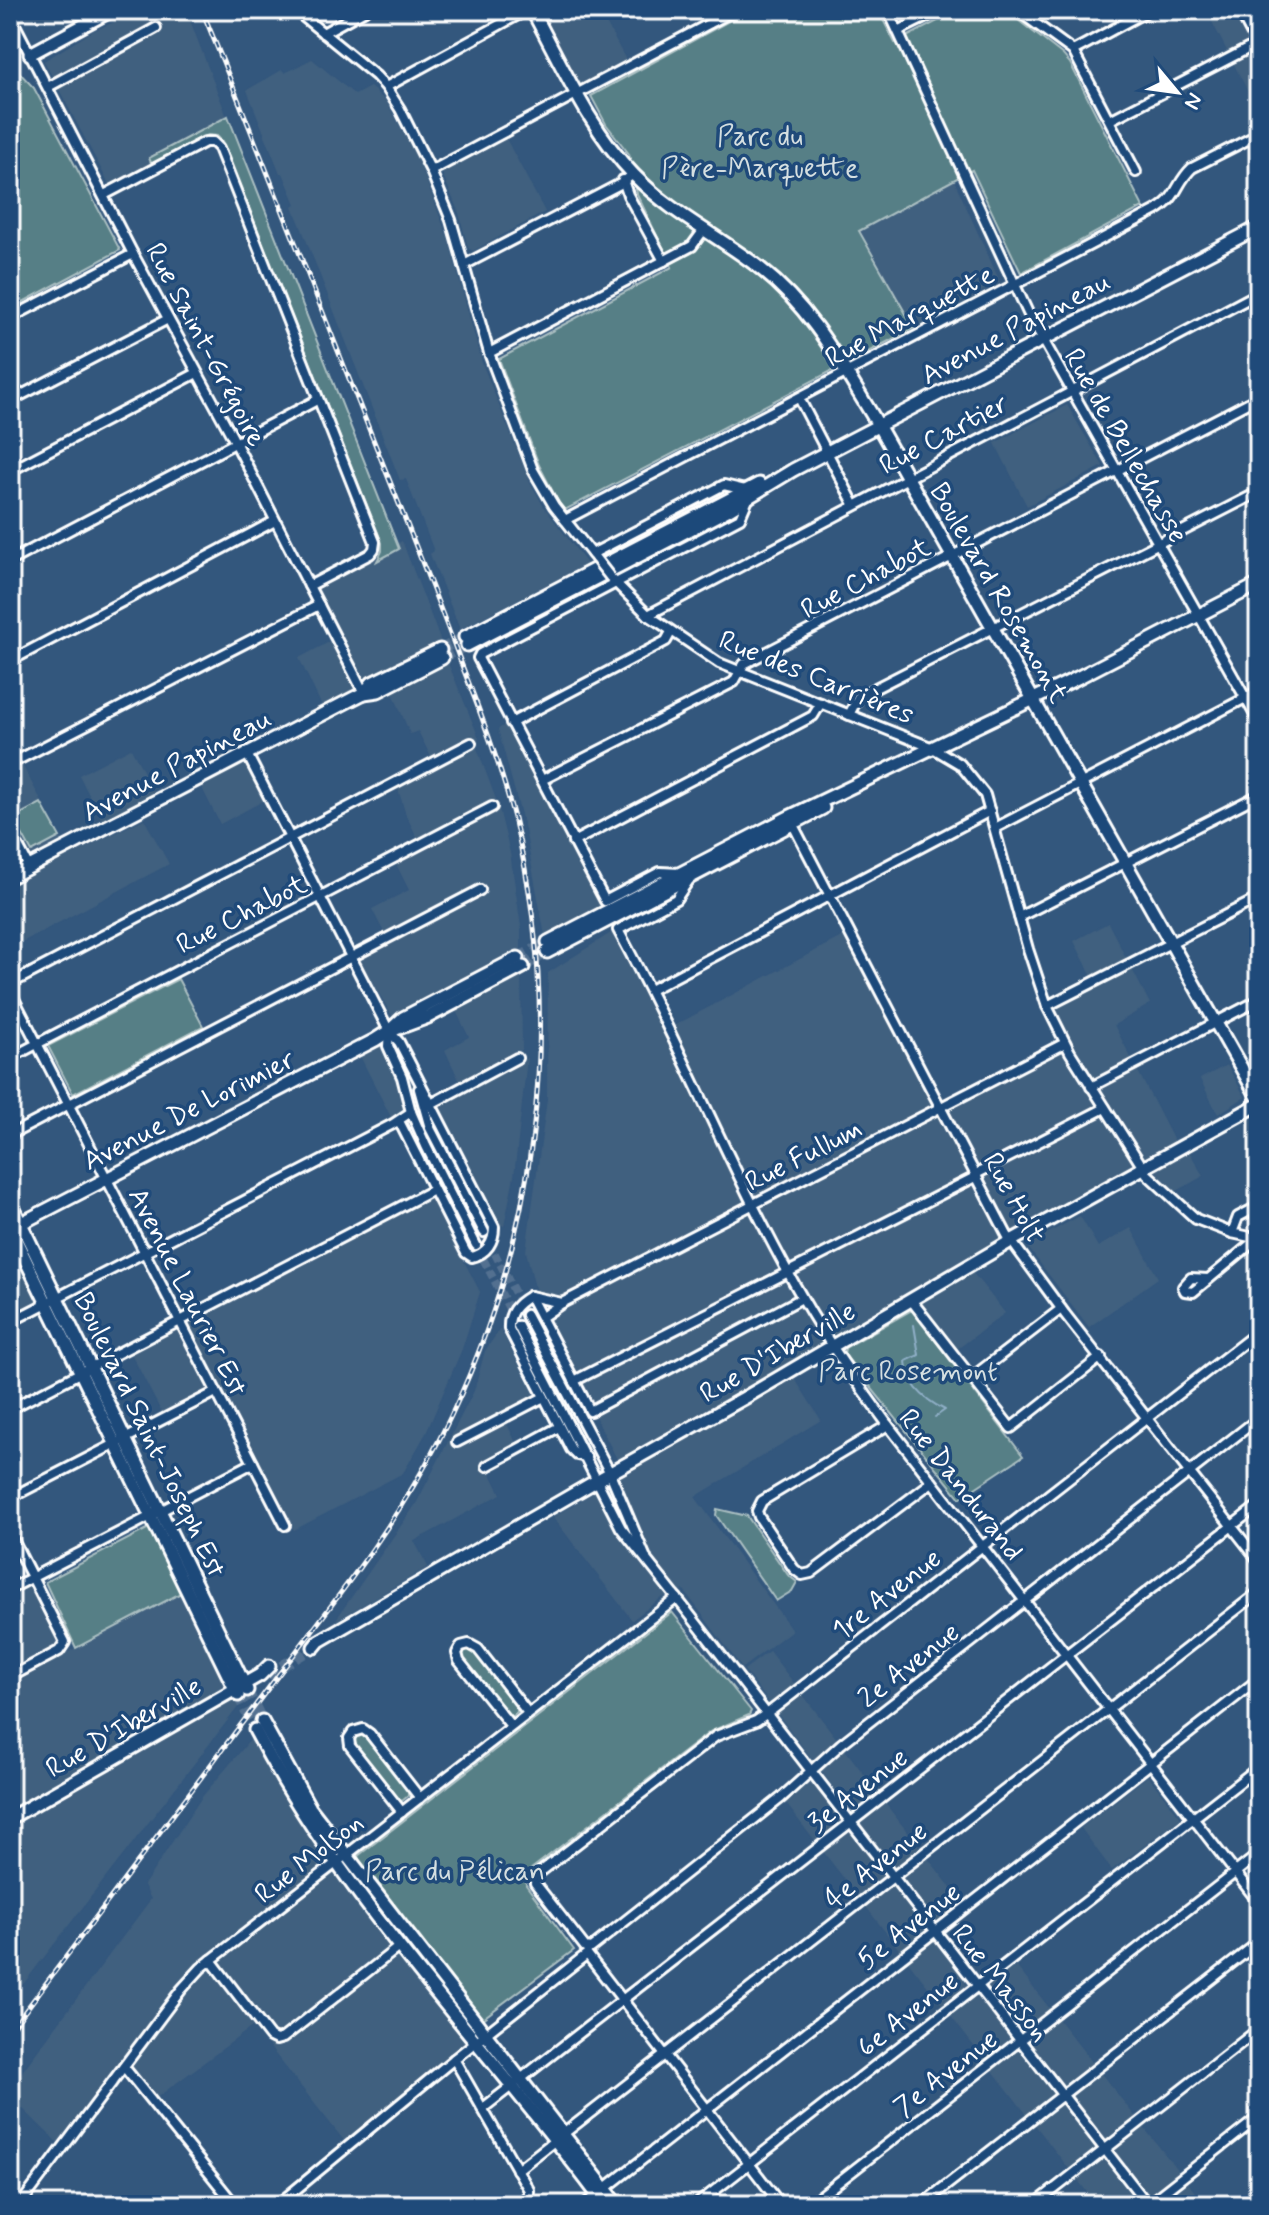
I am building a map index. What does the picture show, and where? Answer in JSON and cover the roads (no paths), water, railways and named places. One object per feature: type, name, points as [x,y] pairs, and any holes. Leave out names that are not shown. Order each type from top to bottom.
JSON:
[{"type":"main road","name":"Boulevard Rosemont","points":[[529,10],[600,131],[631,172],[670,207],[738,252],[788,293],[823,334],[879,426],[1259,1101]]},
{"type":"main road","points":[[30,54],[110,12]]},
{"type":"main road","name":"Avenue Papineau","points":[[466,641],[1259,227]]},
{"type":"main road","points":[[548,947],[849,794],[864,782],[1259,584]]},
{"type":"main road","name":"Avenue Papineau","points":[[10,877],[364,693],[378,691],[441,654]]},
{"type":"main road","name":"Avenue De Lorimier","points":[[13,1227],[389,1031],[418,1022],[521,963]]},
{"type":"main road","name":"Rue D'Iberville","points":[[316,1643],[1259,1101]]},
{"type":"main road","name":"Boulevard Saint-Joseph Est","points":[[10,1201],[13,1227],[53,1300],[241,1690]]},
{"type":"main road","name":"Rue D'Iberville","points":[[10,1818],[241,1690],[265,1672]]},
{"type":"main road","points":[[259,1726],[283,1785],[603,2196],[618,2205]]},
{"type":"main road","points":[[341,1859],[400,1946],[480,2037]]},
{"type":"street","name":"Rue des Carrières","points":[[295,10],[386,87],[431,171],[451,220],[489,353],[533,470],[565,520],[613,580],[648,615],[705,655],[739,672],[933,748],[968,771],[985,795],[1047,1006],[1091,1087],[1143,1167],[1174,1201],[1196,1219],[1258,1239]]},
{"type":"street","points":[[323,33],[365,10]]},
{"type":"street","points":[[386,87],[529,10]]},
{"type":"street","points":[[431,171],[735,10]]},
{"type":"street","name":"Rue de Bellechasse","points":[[888,10],[1014,286],[1042,340],[1259,722]]},
{"type":"street","points":[[898,31],[941,10]]},
{"type":"street","points":[[1017,10],[1073,51],[1136,172]]},
{"type":"street","points":[[1073,51],[1149,10]]},
{"type":"street","points":[[1110,120],[1258,45],[1239,10]]},
{"type":"street","name":"Rue Saint-Grégoire","points":[[10,15],[364,693]]},
{"type":"street","points":[[48,87],[156,28]]},
{"type":"street","name":"Rue Marquette","points":[[565,520],[1169,203],[1184,175],[1192,168],[1259,134]]},
{"type":"street","points":[[104,195],[205,142],[213,142],[219,148],[375,542],[370,554],[309,586]]},
{"type":"street","points":[[464,265],[622,183],[631,172]]},
{"type":"street","points":[[622,183],[664,261]]},
{"type":"street","points":[[489,353],[692,246],[703,231]]},
{"type":"street","points":[[10,318],[133,254]]},
{"type":"street","name":"Rue Cartier","points":[[648,615],[1259,293]]},
{"type":"street","points":[[10,401],[168,319]]},
{"type":"street","points":[[10,471],[197,373]]},
{"type":"street","name":"Rue Chabot","points":[[542,780],[734,682],[744,664],[1259,397]]},
{"type":"street","points":[[799,398],[854,504]]},
{"type":"street","points":[[10,561],[317,400]]},
{"type":"street","name":"Avenue Papineau","points":[[511,723],[478,658],[480,654],[613,580],[740,518],[747,494],[724,485],[594,557]]},
{"type":"street","points":[[849,715],[858,697],[1259,492]]},
{"type":"street","points":[[10,661],[275,521]]},
{"type":"street","points":[[10,764],[319,605]]},
{"type":"street","points":[[671,632],[666,641],[511,723],[605,901],[660,872],[685,876]]},
{"type":"street","points":[[995,828],[1259,691]]},
{"type":"street","points":[[573,842],[813,716],[821,703]]},
{"type":"street","points":[[10,984],[471,743]]},
{"type":"street","points":[[247,754],[389,1031],[399,1042],[428,1106],[494,1227],[487,1250],[478,1256],[469,1256],[399,1121]]},
{"type":"street","points":[[1019,917],[1259,795]]},
{"type":"street","name":"Rue Chabot","points":[[10,1058],[492,807]]},
{"type":"street","points":[[650,990],[990,811]]},
{"type":"street","name":"Rue Holt","points":[[792,821],[1011,1241],[1259,1561]]},
{"type":"street","points":[[10,831],[29,867]]},
{"type":"street","name":"Rue Dandurand","points":[[685,876],[676,899],[618,930],[802,1298],[832,1347],[888,1425],[1259,1903]]},
{"type":"street","points":[[10,1135],[480,890]]},
{"type":"street","points":[[1047,1006],[1259,898]]},
{"type":"street","name":"Avenue Laurier Est","points":[[10,991],[285,1525]]},
{"type":"street","points":[[1091,1087],[1259,1000]]},
{"type":"street","points":[[389,1031],[388,1046],[402,1077],[411,1112],[476,1245]]},
{"type":"street","name":"Rue Fullum","points":[[542,1317],[562,1303],[1065,1043]]},
{"type":"street","points":[[428,1106],[517,1058]]},
{"type":"street","points":[[428,1106],[430,1128],[484,1232]]},
{"type":"street","points":[[574,1381],[797,1270],[1105,1108]]},
{"type":"street","points":[[10,1322],[399,1121],[411,1112]]},
{"type":"street","points":[[10,1409],[433,1190]]},
{"type":"street","points":[[1232,1233],[1238,1217],[1259,1206]]},
{"type":"street","points":[[1208,1279],[1258,1239]]},
{"type":"street","points":[[530,1296],[562,1303]]},
{"type":"street","points":[[530,1296],[590,1411],[802,1298]]},
{"type":"street","name":"Rue Masson","points":[[530,1296],[513,1309],[508,1321],[509,1329],[574,1453],[586,1457]]},
{"type":"street","points":[[911,1300],[1011,1428],[1101,1357]]},
{"type":"street","points":[[971,1378],[1061,1309]]},
{"type":"street","name":"Rue Masson","points":[[526,1315],[610,1473],[646,1559]]},
{"type":"street","name":"Rue Masson","points":[[518,1326],[621,1528],[1148,2205]]},
{"type":"street","name":"1re Avenue","points":[[587,1951],[536,1885],[534,1880],[539,1873],[716,1736],[766,1715],[1259,1331]]},
{"type":"street","points":[[10,1498],[216,1392]]},
{"type":"street","points":[[457,1442],[544,1397]]},
{"type":"street","name":"2e Avenue","points":[[454,2059],[1024,1599],[1259,1418]]},
{"type":"street","points":[[888,1425],[762,1501],[757,1511],[759,1517],[794,1569],[802,1575],[811,1573],[932,1482]]},
{"type":"street","points":[[487,1466],[559,1427]]},
{"type":"street","points":[[10,1589],[253,1463]]},
{"type":"street","name":"3e Avenue","points":[[482,2109],[1259,1505]]},
{"type":"street","points":[[10,1534],[64,1638],[65,1646],[10,1677]]},
{"type":"street","name":"4e Avenue","points":[[517,2170],[1259,1592]]},
{"type":"street","name":"Rue Molson","points":[[20,2205],[186,1984],[211,1960],[677,1598]]},
{"type":"street","points":[[511,1726],[459,1661],[457,1653],[461,1646],[469,1644],[478,1649],[528,1713]]},
{"type":"street","name":"5e Avenue","points":[[584,2205],[603,2196],[708,2108],[1259,1679]]},
{"type":"street","points":[[402,1812],[350,1746],[349,1738],[353,1732],[360,1728],[367,1731],[420,1798]]},
{"type":"street","name":"6e Avenue","points":[[696,2205],[1259,1767]]},
{"type":"street","name":"7e Avenue","points":[[809,2205],[1259,1854]]},
{"type":"street","points":[[921,2205],[1259,1942]]},
{"type":"street","points":[[211,1960],[270,2037],[276,2040],[283,2038],[400,1946]]},
{"type":"street","points":[[587,1951],[781,2205]]},
{"type":"street","points":[[1034,2205],[1259,2029]]},
{"type":"street","points":[[277,2205],[454,2059],[529,2190],[529,2195],[518,2205]]},
{"type":"street","points":[[124,2067],[235,2205]]},
{"type":"street","points":[[1148,2205],[1259,2117]]},
{"type":"waterway","points":[[914,1325],[919,1355],[906,1361],[907,1370],[918,1391],[945,1410],[935,1417]]},
{"type":"tunnel","points":[[440,650],[465,637]]},
{"type":"tunnel","points":[[442,658],[467,645]]},
{"type":"tunnel","points":[[518,958],[548,942]]},
{"type":"tunnel","points":[[523,967],[547,952]]},
{"type":"tunnel","points":[[484,1232],[526,1315]]},
{"type":"tunnel","points":[[478,1249],[518,1326]]},
{"type":"tunnel","points":[[267,1675],[314,1647]]},
{"type":"tunnel","points":[[247,1690],[262,1721]]},
{"type":"tunnel","points":[[238,1695],[255,1730]]},
{"type":"railway","points":[[10,2031],[336,1599],[421,1473],[472,1367],[499,1291],[520,1214],[533,1135],[539,1056],[538,976],[530,897],[509,799],[433,590],[202,10]]},
{"type":"park label","name":"Parc du Père-Marquette","points":[[760,151]]},
{"type":"park label","name":"Parc Rosemont","points":[[908,1370]]},
{"type":"park label","name":"Parc du Pélican","points":[[455,1870]]}]
